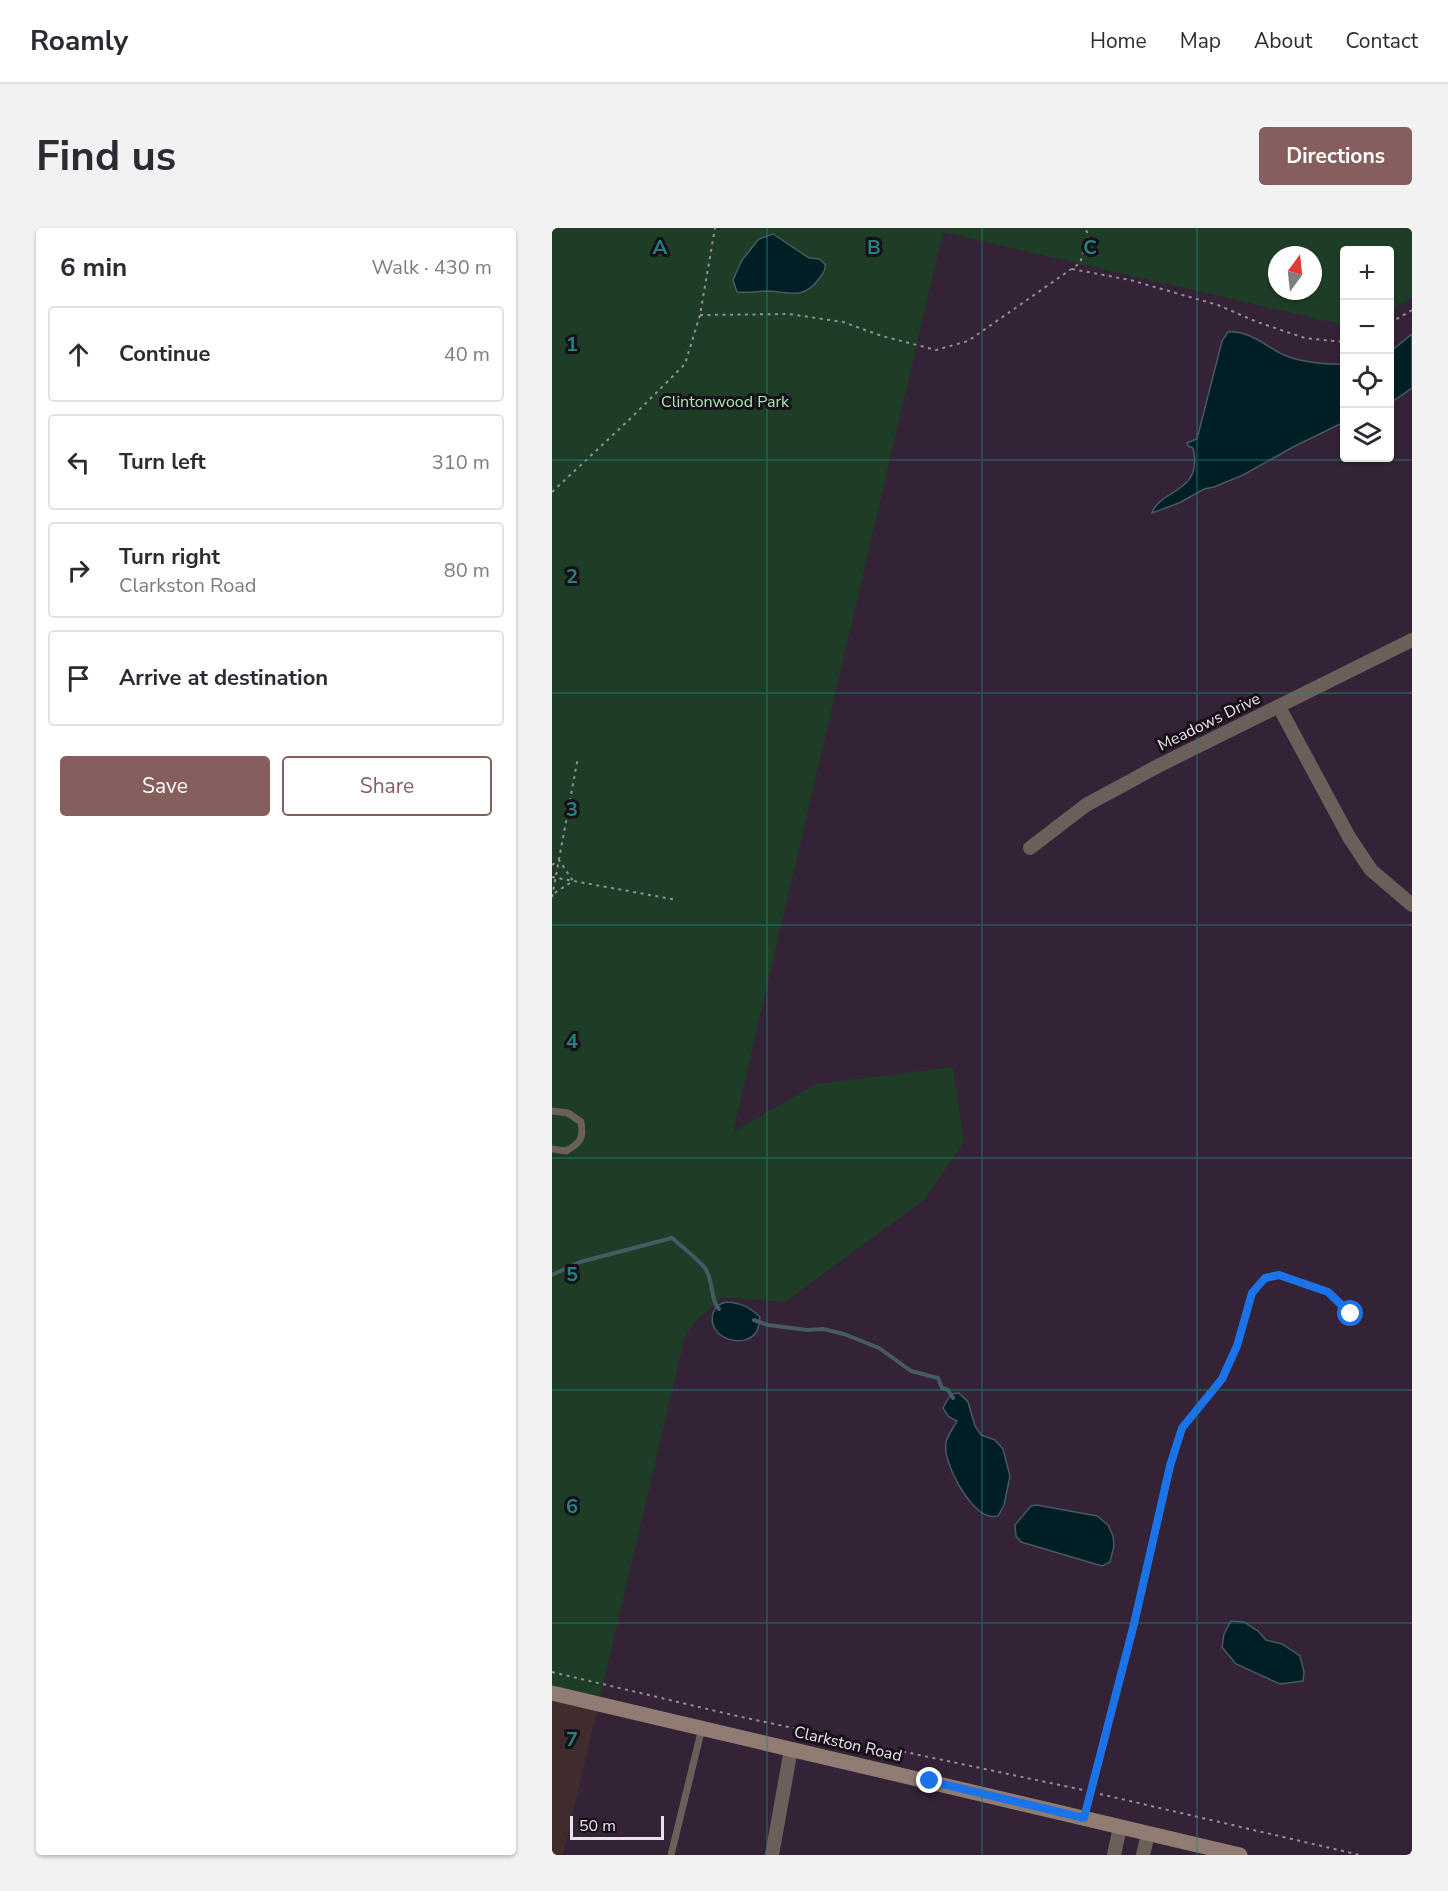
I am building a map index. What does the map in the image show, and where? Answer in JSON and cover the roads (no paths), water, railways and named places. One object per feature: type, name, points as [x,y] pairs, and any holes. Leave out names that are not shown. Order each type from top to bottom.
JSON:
[{"type":"street","name":"Meadows Drive","points":[[1030,848],[1086,805],[1164,762],[1412,640]]},
{"type":"street","points":[[1279,707],[1349,837],[1371,870],[1412,905]]},
{"type":"street","name":"Clarkston Road","points":[[552,1693],[1240,1855]]},
{"type":"street","points":[[772,1855],[791,1749]]},
{"type":"street","points":[[1114,1855],[1120,1827]]},
{"type":"street","points":[[1143,1855],[1148,1834]]},
{"type":"lane","points":[[552,1111],[568,1113],[581,1122],[583,1132],[578,1144],[566,1151],[552,1149]]},
{"type":"lane","points":[[1084,1818],[1134,1624],[1170,1466],[1182,1428],[1222,1379],[1237,1346],[1252,1293],[1265,1278],[1279,1275],[1328,1292],[1351,1314]]},
{"type":"lane","points":[[671,1855],[702,1728]]},
{"type":"waterway","points":[[552,1275],[580,1262],[672,1238],[705,1268],[710,1279],[714,1301],[719,1309]]},
{"type":"waterway","points":[[754,1320],[768,1325],[807,1330],[823,1329],[844,1334],[879,1348],[911,1371],[938,1378],[942,1388],[948,1390],[953,1398]]},
{"type":"park label","name":"Clintonwood Park","points":[[725,402]]}]
